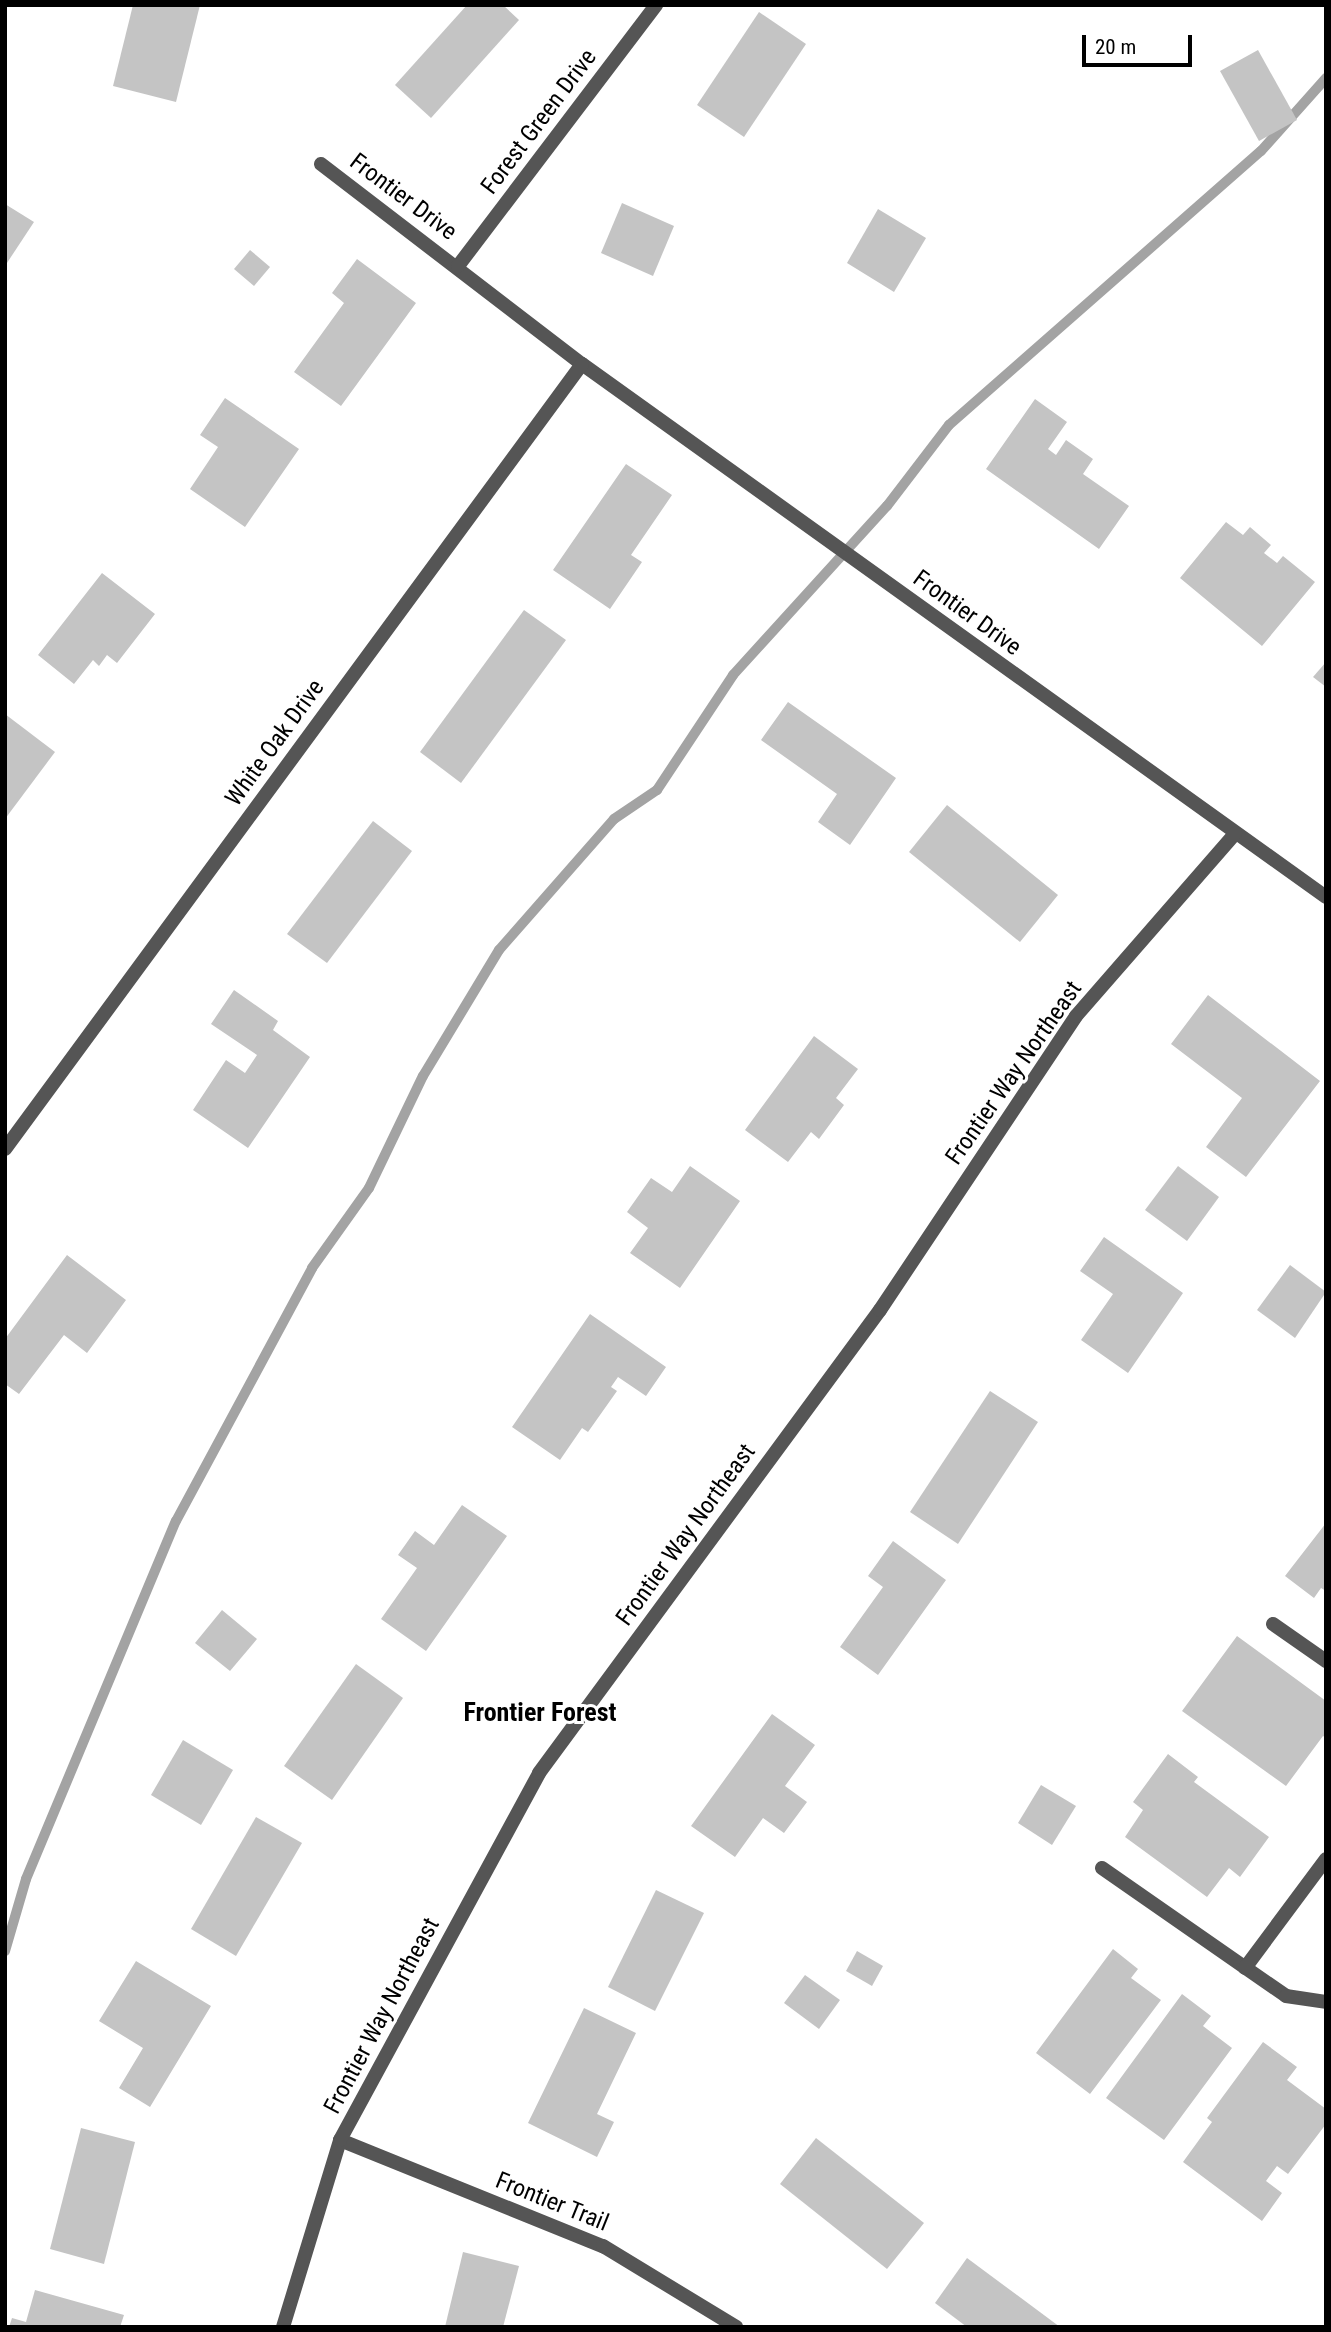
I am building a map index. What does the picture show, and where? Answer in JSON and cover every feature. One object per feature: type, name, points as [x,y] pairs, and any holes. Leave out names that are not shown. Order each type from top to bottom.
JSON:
[{"type":"street","name":"Forest Green Drive","points":[[458,266],[656,5]]},
{"type":"street","name":"Frontier Drive","points":[[321,164],[458,266],[582,364],[1326,897]]},
{"type":"street","name":"White Oak Drive","points":[[5,1149],[582,364]]},
{"type":"street","name":"Frontier Way Northeast","points":[[283,2327],[340,2140],[540,1773],[880,1310],[1076,1016],[1235,834]]},
{"type":"street","points":[[1273,1624],[1326,1661]]},
{"type":"street","points":[[1245,1968],[1326,1860]]},
{"type":"street","points":[[1102,1868],[1286,1996],[1326,2001]]},
{"type":"street","name":"Frontier Trail","points":[[340,2140],[603,2246],[736,2327]]},
{"type":"building","points":[[133,5],[200,5],[176,102],[113,86]]},
{"type":"building","points":[[467,5],[503,5],[519,20],[431,118],[395,85]]},
{"type":"building","points":[[759,12],[806,44],[744,137],[697,105]]},
{"type":"building","points":[[1258,50],[1297,120],[1259,141],[1220,71]]},
{"type":"building","points":[[622,203],[674,226],[653,276],[601,253]]},
{"type":"building","points":[[5,204],[34,222],[5,266]]},
{"type":"building","points":[[878,209],[926,238],[894,292],[847,263]]},
{"type":"building","points":[[250,250],[270,267],[254,286],[234,269]]},
{"type":"building","points":[[357,259],[416,303],[341,406],[294,372],[344,303],[332,293]]},
{"type":"building","points":[[225,398],[299,449],[245,527],[190,489],[218,447],[200,435]]},
{"type":"building","points":[[1035,399],[1067,422],[1048,449],[1056,455],[1066,440],[1093,459],[1083,474],[1129,506],[1099,549],[986,469]]},
{"type":"building","points":[[626,464],[672,495],[631,555],[642,562],[610,609],[553,570]]},
{"type":"building","points":[[1226,522],[1243,535],[1250,527],[1271,545],[1264,553],[1277,563],[1283,556],[1315,582],[1262,646],[1180,578]]},
{"type":"building","points":[[102,573],[155,614],[117,663],[107,655],[99,666],[93,660],[74,684],[38,655]]},
{"type":"building","points":[[524,610],[566,640],[461,783],[420,752]]},
{"type":"building","points":[[1326,662],[1326,687],[1313,677]]},
{"type":"building","points":[[788,702],[896,778],[850,845],[818,822],[837,794],[761,740]]},
{"type":"building","points":[[5,714],[55,752],[5,819]]},
{"type":"building","points":[[947,805],[1058,895],[1020,942],[909,852]]},
{"type":"building","points":[[373,821],[412,851],[327,963],[287,934]]},
{"type":"building","points":[[234,990],[278,1021],[273,1030],[310,1057],[248,1148],[193,1110],[226,1060],[245,1073],[257,1055],[211,1024]]},
{"type":"building","points":[[1208,995],[1320,1081],[1246,1177],[1206,1147],[1242,1098],[1171,1044]]},
{"type":"building","points":[[814,1036],[858,1069],[836,1098],[844,1105],[819,1139],[811,1132],[788,1162],[745,1130]]},
{"type":"building","points":[[690,1166],[740,1201],[680,1288],[630,1253],[648,1228],[627,1212],[651,1178],[672,1192]]},
{"type":"building","points":[[1178,1166],[1219,1197],[1187,1241],[1145,1210]]},
{"type":"building","points":[[1104,1237],[1183,1293],[1128,1373],[1081,1340],[1113,1294],[1080,1271]]},
{"type":"building","points":[[67,1255],[126,1300],[87,1353],[64,1335],[19,1394],[5,1384],[5,1339]]},
{"type":"building","points":[[1290,1265],[1326,1292],[1295,1338],[1257,1310]]},
{"type":"building","points":[[590,1314],[666,1367],[646,1396],[618,1377],[611,1387],[617,1391],[588,1432],[582,1428],[560,1460],[512,1427]]},
{"type":"building","points":[[990,1391],[1038,1422],[958,1544],[910,1512]]},
{"type":"building","points":[[462,1505],[507,1536],[426,1651],[381,1619],[417,1568],[398,1555],[415,1531],[434,1545]]},
{"type":"building","points":[[1326,1523],[1326,1591],[1321,1588],[1314,1598],[1285,1576]]},
{"type":"building","points":[[893,1541],[946,1580],[878,1675],[840,1647],[883,1587],[868,1576]]},
{"type":"building","points":[[222,1610],[257,1639],[230,1671],[195,1643]]},
{"type":"building","points":[[1237,1636],[1326,1701],[1326,1738],[1323,1736],[1286,1786],[1182,1711]]},
{"type":"building","points":[[356,1664],[403,1698],[332,1800],[284,1766]]},
{"type":"building","points":[[772,1714],[815,1745],[785,1786],[807,1802],[784,1833],[763,1818],[735,1857],[691,1826]]},
{"type":"building","points":[[183,1740],[233,1770],[201,1825],[151,1795]]},
{"type":"building","points":[[1168,1754],[1198,1777],[1194,1782],[1269,1837],[1240,1877],[1229,1868],[1207,1897],[1125,1837],[1143,1810],[1133,1802]]},
{"type":"building","points":[[1041,1785],[1076,1806],[1052,1845],[1018,1823]]},
{"type":"building","points":[[256,1817],[302,1843],[236,1956],[191,1929]]},
{"type":"building","points":[[656,1890],[704,1913],[655,2011],[608,1987]]},
{"type":"building","points":[[1113,1949],[1138,1969],[1131,1978],[1161,2000],[1090,2094],[1036,2053]]},
{"type":"building","points":[[857,1951],[883,1966],[872,1986],[846,1971]]},
{"type":"building","points":[[136,1961],[211,2006],[150,2107],[119,2088],[143,2048],[99,2021]]},
{"type":"building","points":[[805,1975],[840,2000],[819,2029],[784,2003]]},
{"type":"building","points":[[1182,1994],[1211,2016],[1203,2026],[1232,2048],[1164,2140],[1106,2098]]},
{"type":"building","points":[[584,2008],[636,2033],[597,2114],[614,2122],[597,2157],[528,2123]]},
{"type":"building","points":[[1263,2042],[1297,2067],[1287,2080],[1326,2109],[1326,2124],[1288,2174],[1277,2166],[1266,2181],[1282,2193],[1262,2221],[1183,2162],[1212,2122],[1207,2118]]},
{"type":"building","points":[[81,2128],[135,2142],[104,2264],[50,2249]]},
{"type":"building","points":[[816,2138],[924,2223],[887,2269],[780,2184]]},
{"type":"building","points":[[463,2252],[519,2266],[503,2327],[445,2327]]},
{"type":"building","points":[[967,2258],[1060,2327],[967,2327],[935,2303]]},
{"type":"building","points":[[35,2290],[124,2315],[120,2327],[9,2327],[12,2318],[26,2322]]},
{"type":"waterway","points":[[5,1951],[26,1879],[176,1521],[312,1268],[369,1188],[423,1076],[499,950],[614,819],[657,790],[733,675],[887,506],[949,425],[1261,151],[1326,78]]},
{"type":"district","name":"Frontier Forest","points":[[540,1713]]}]
